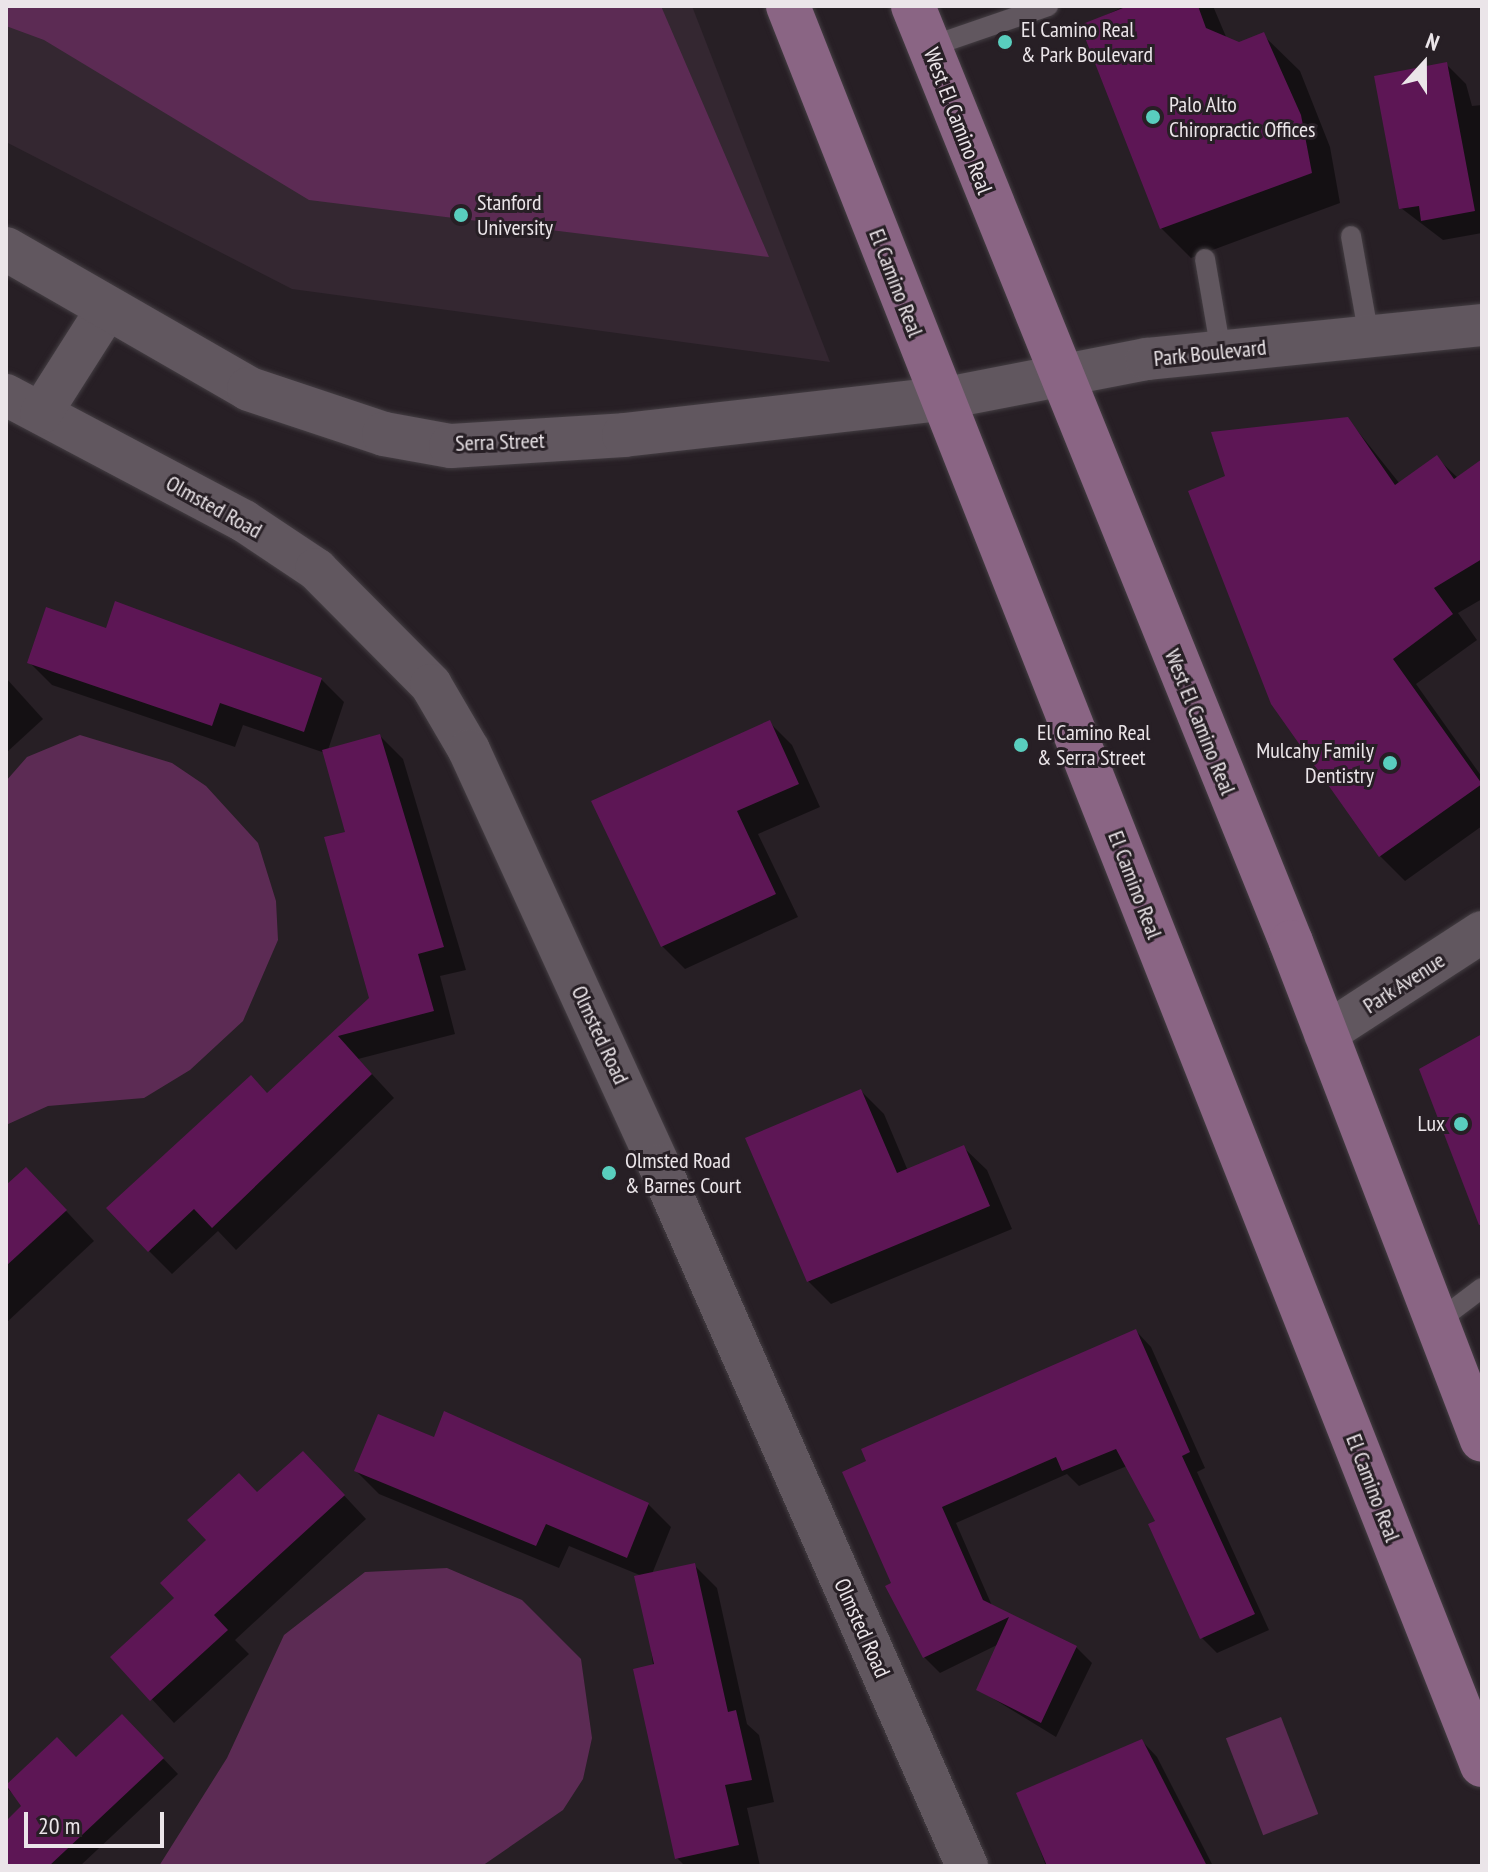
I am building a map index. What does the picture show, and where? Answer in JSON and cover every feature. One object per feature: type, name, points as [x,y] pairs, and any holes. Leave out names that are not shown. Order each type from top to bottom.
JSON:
[{"type":"main road","name":"El Camino Real","points":[[788,6],[1482,1765]]},
{"type":"main road","name":"West El Camino Real","points":[[913,6],[1325,1034],[1482,1440]]},
{"type":"street","name":"Serra Street","points":[[6,249],[249,389],[384,434],[451,446],[639,433],[941,399]]},
{"type":"street","points":[[24,404],[107,309]]},
{"type":"street","name":"Park Boulevard","points":[[941,399],[1059,375],[1221,352],[1482,325]]},
{"type":"street","name":"Olmsted Road","points":[[24,404],[244,521],[316,569],[431,685],[469,750],[659,1165],[967,1866]]},
{"type":"street","name":"Park Avenue","points":[[1325,1034],[1482,932]]},
{"type":"lane","points":[[929,47],[1048,6]]},
{"type":"lane","points":[[1351,236],[1369,337]]},
{"type":"lane","points":[[1205,259],[1221,352]]},
{"type":"lane","points":[[1437,1322],[1482,1288]]},
{"type":"shaded area","name":"Stanford University","points":[[6,6],[692,6],[830,362],[292,289],[6,142]]},
{"type":"shaded area","points":[[6,6],[661,6],[769,257],[309,200],[44,40],[6,26]]},
{"type":"shaded area","points":[[80,735],[172,763],[206,786],[258,843],[276,901],[278,940],[243,1021],[190,1070],[144,1098],[48,1106],[6,1125],[6,781],[27,757]]},
{"type":"shaded area","points":[[447,1568],[522,1600],[581,1659],[592,1738],[583,1779],[563,1810],[482,1866],[159,1866],[227,1758],[284,1635],[365,1572]]},
{"type":"shaded area","points":[[1281,1717],[1318,1814],[1263,1835],[1226,1738]]},
{"type":"building","name":"Palo Alto Chiropractic Offices","points":[[1128,6],[1198,6],[1206,28],[1239,42],[1264,32],[1301,115],[1312,173],[1160,229],[1080,25]]},
{"type":"building","points":[[1447,62],[1475,211],[1421,221],[1419,206],[1399,209],[1374,76]]},
{"type":"building","points":[[1348,417],[1395,485],[1437,455],[1454,479],[1482,459],[1482,559],[1434,588],[1453,614],[1393,659],[1482,784],[1379,857],[1271,704],[1188,491],[1225,476],[1211,432]]},
{"type":"building","points":[[115,601],[322,678],[304,732],[220,703],[212,726],[27,663],[46,607],[106,628]]},
{"type":"building","points":[[770,720],[799,784],[737,811],[776,894],[661,947],[591,801]]},
{"type":"building","points":[[380,734],[444,947],[418,954],[434,1011],[338,1036],[372,1074],[212,1228],[194,1209],[148,1252],[106,1208],[251,1075],[267,1093],[369,998],[324,837],[345,832],[322,750]]},
{"type":"building","name":"Lux","points":[[1482,1034],[1482,1224],[1479,1225],[1419,1069]]},
{"type":"building","points":[[861,1089],[897,1173],[964,1145],[990,1206],[807,1282],[745,1138]]},
{"type":"building","points":[[26,1167],[67,1210],[6,1266],[6,1185]]},
{"type":"building","points":[[1136,1329],[1190,1452],[1182,1456],[1255,1614],[1200,1639],[1148,1524],[1155,1521],[1116,1449],[1062,1471],[1056,1457],[942,1507],[983,1600],[1077,1646],[1041,1723],[976,1690],[1009,1617],[923,1658],[885,1586],[891,1583],[842,1472],[866,1461],[861,1449]]},
{"type":"building","points":[[444,1411],[649,1503],[627,1558],[546,1524],[536,1546],[354,1471],[378,1414],[434,1437]]},
{"type":"building","points":[[303,1451],[345,1495],[214,1615],[228,1630],[150,1701],[110,1657],[174,1598],[160,1583],[206,1540],[187,1520],[239,1473],[257,1492]]},
{"type":"building","points":[[695,1563],[728,1712],[736,1710],[752,1780],[725,1785],[739,1845],[675,1859],[633,1669],[654,1664],[634,1576]]},
{"type":"building","points":[[122,1714],[164,1758],[49,1866],[6,1866],[6,1821],[21,1806],[6,1785],[57,1737],[76,1757]]},
{"type":"building","points":[[1142,1739],[1207,1866],[1047,1866],[1016,1793]]},
{"type":"place","name":"El Camino Real & Park Boulevard","points":[[1005,42]]},
{"type":"place","name":"Palo Alto Chiropractic Offices","points":[[1153,117]]},
{"type":"place","name":"Stanford University","points":[[461,215]]},
{"type":"place","name":"El Camino Real & Serra Street","points":[[1021,745]]},
{"type":"place","name":"Mulcahy Family Dentistry","points":[[1390,763]]},
{"type":"place","name":"Lux","points":[[1461,1124]]},
{"type":"place","name":"Olmsted Road & Barnes Court","points":[[609,1173]]}]
